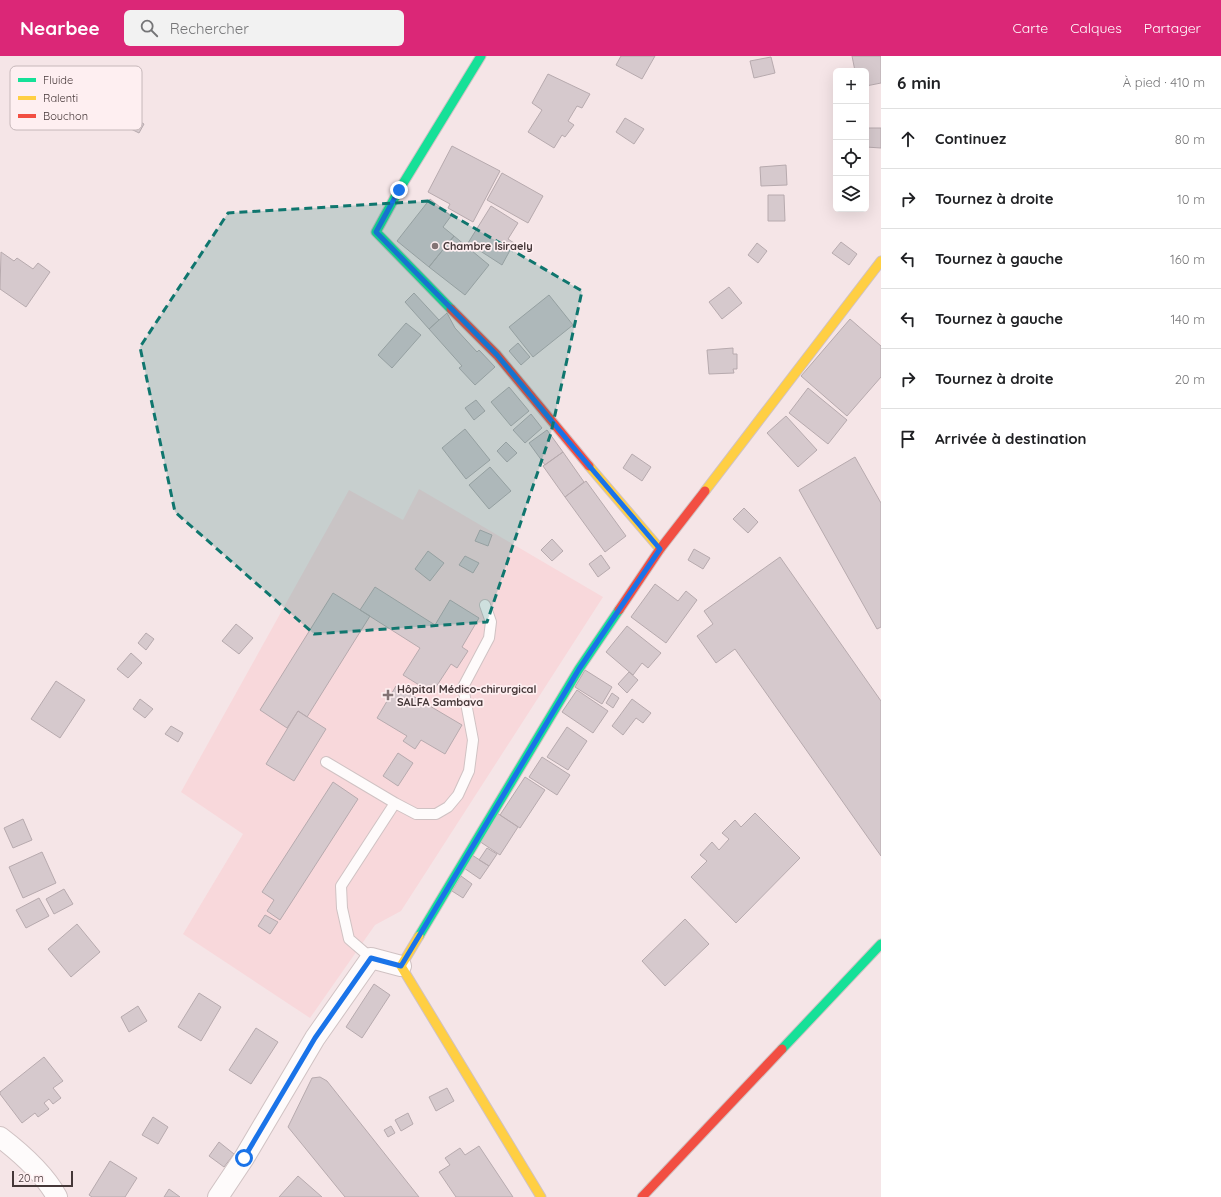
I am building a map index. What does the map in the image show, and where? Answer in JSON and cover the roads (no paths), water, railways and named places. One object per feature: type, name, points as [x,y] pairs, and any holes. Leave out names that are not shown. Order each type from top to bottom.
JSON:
[{"type":"street","points":[[482,56],[399,190],[376,232],[497,355],[660,549]]},
{"type":"street","points":[[401,966],[579,669],[660,549],[881,261]]},
{"type":"street","points":[[642,1197],[881,944]]},
{"type":"street","points":[[218,1197],[244,1158],[315,1038],[371,958],[401,966],[540,1197]]},
{"type":"street","points":[[0,1136],[51,1185],[57,1197]]},
{"type":"lane","points":[[326,762],[416,814],[436,814],[448,807],[458,795],[469,771],[473,740],[464,687],[489,638],[491,622],[486,605]]},
{"type":"lane","points":[[371,958],[349,939],[342,908],[341,886],[395,803]]},
{"type":"place","name":"Chambre Isiraely","points":[[435,246]]},
{"type":"place","name":"Hôpital Médico-chirurgical SALFA Sambava","points":[[388,695]]}]
